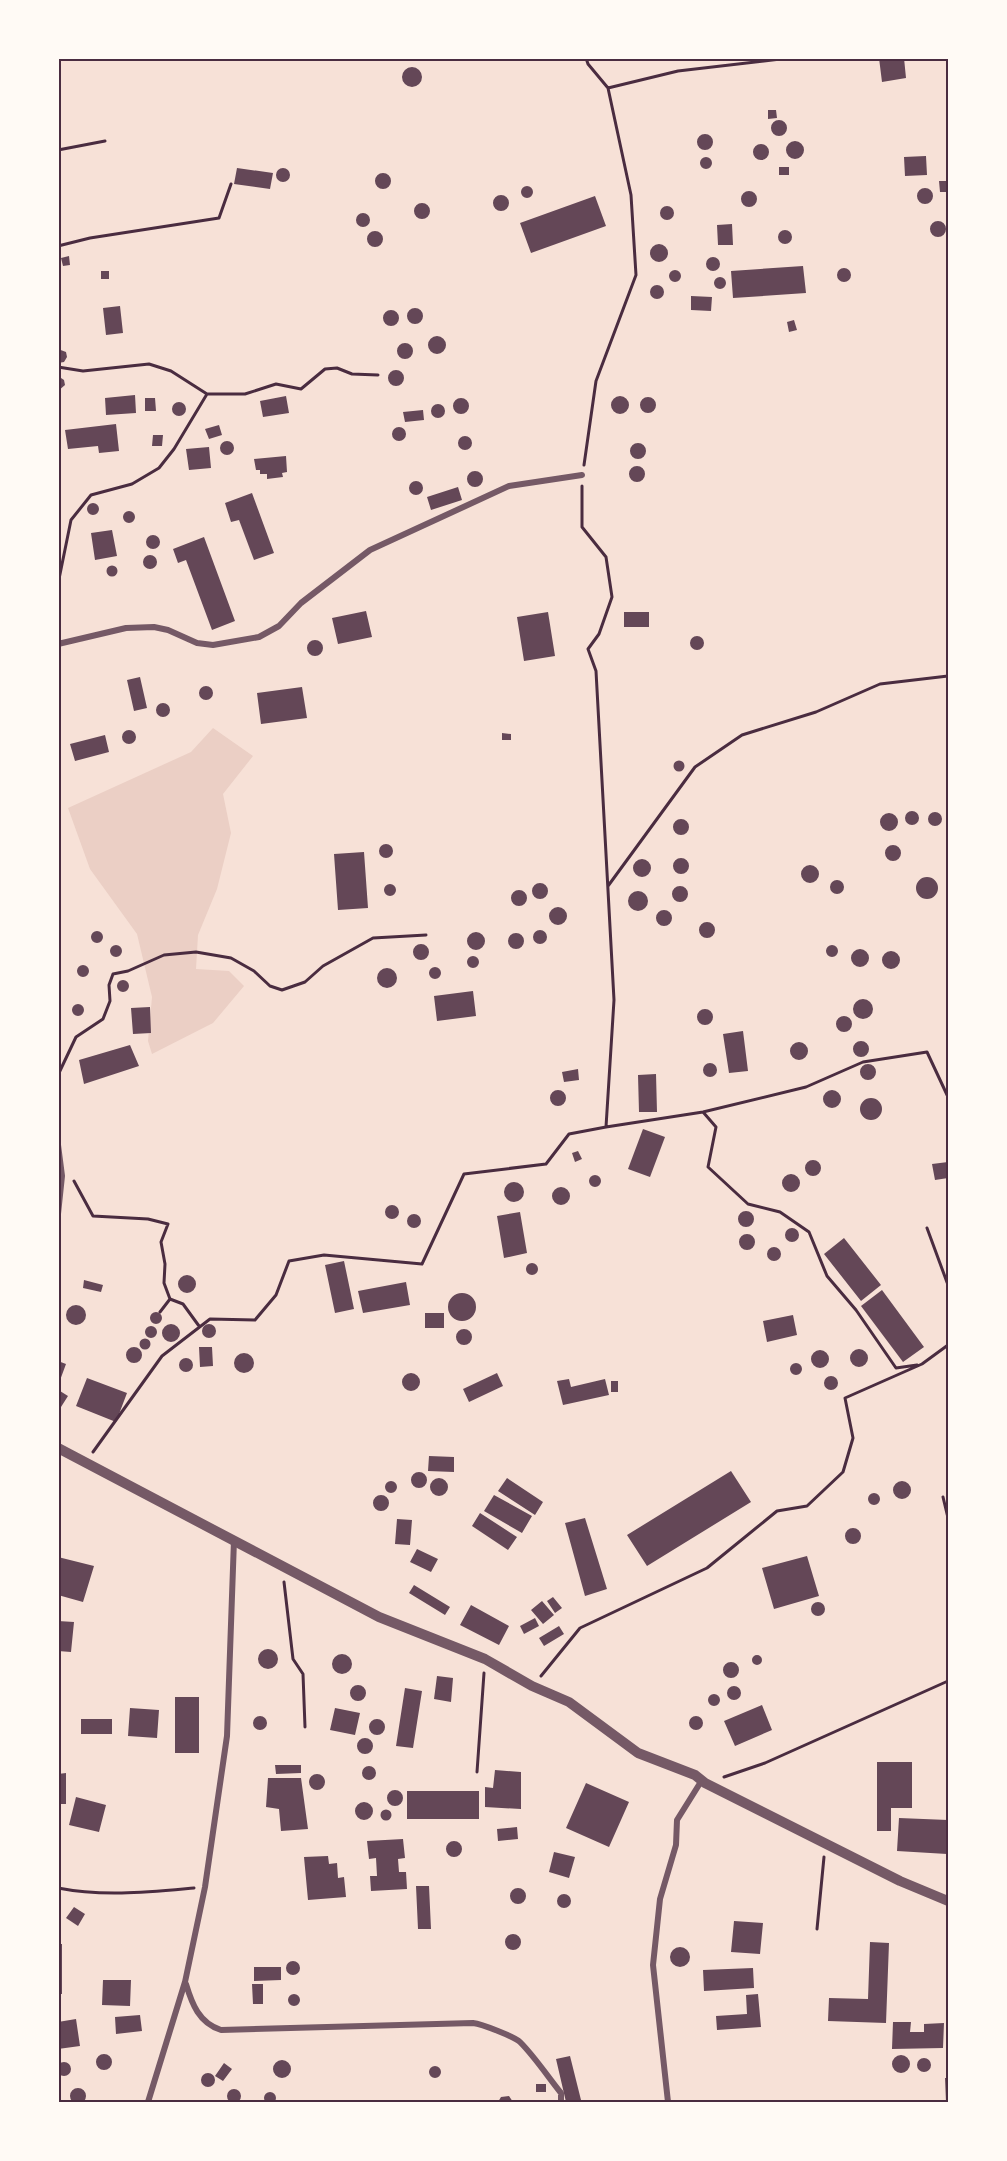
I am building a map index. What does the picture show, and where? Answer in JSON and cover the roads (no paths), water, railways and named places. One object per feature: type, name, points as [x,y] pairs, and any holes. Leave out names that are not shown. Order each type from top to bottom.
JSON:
[{"type":"street","points":[[58,644],[126,628],[145,627],[168,630],[197,643],[213,645],[259,637],[279,626],[301,603],[370,550],[509,486],[582,475]]},
{"type":"street","points":[[58,1145],[62,1195],[58,1214]]},
{"type":"street","points":[[58,1448],[379,1617],[485,1659],[532,1686],[569,1701],[638,1753],[695,1775],[703,1782],[900,1881],[948,1901]]},
{"type":"street","points":[[148,2103],[157,2080],[185,1982],[205,1887],[227,1736],[234,1540]]},
{"type":"street","points":[[668,2103],[653,1965],[660,1899],[676,1845],[677,1820],[703,1782]]},
{"type":"street","points":[[185,1982],[197,2013],[212,2027],[221,2030],[473,2023],[490,2026],[505,2036],[518,2040],[561,2094],[561,2103]]}]
